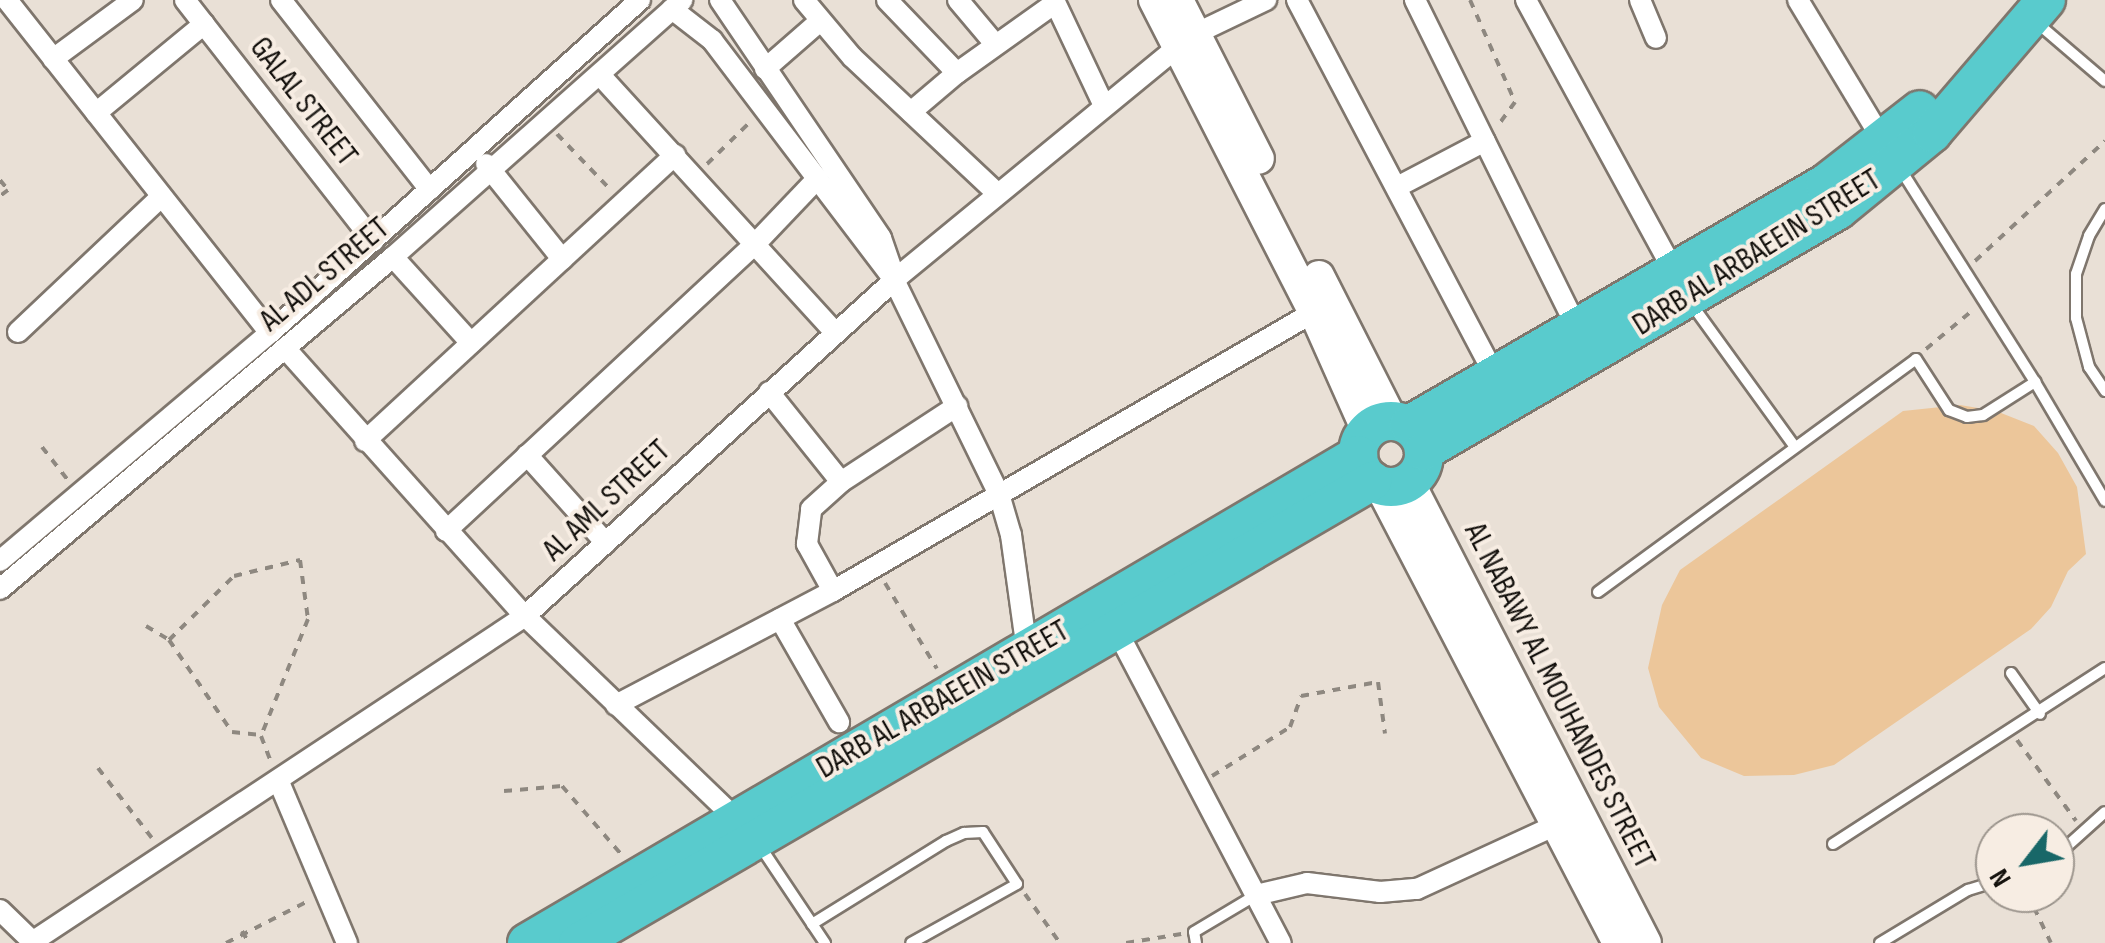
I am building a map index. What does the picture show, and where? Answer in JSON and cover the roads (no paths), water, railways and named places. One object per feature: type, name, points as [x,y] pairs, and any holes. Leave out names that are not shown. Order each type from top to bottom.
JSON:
[{"type":"highway","name":"DARB AL ARBAEEIN STREET","points":[[527,943],[641,876],[747,830],[1116,631],[1389,454],[1495,375],[1577,328],[1681,286],[1838,210],[1890,153],[1964,98],[2032,6]]},
{"type":"highway","name":"DARB AL ARBAEEIN STREET","points":[[578,943],[1027,650],[1389,454],[1681,286]]},
{"type":"street","points":[[7,0],[277,340],[365,441],[525,616],[747,830]]},
{"type":"street","points":[[54,59],[133,0]]},
{"type":"street","name":"GALAL STREET","points":[[185,0],[373,241]]},
{"type":"street","points":[[281,0],[430,190]]},
{"type":"street","points":[[720,0],[881,238],[894,280],[999,494],[1011,535],[1027,650]]},
{"type":"street","points":[[804,0],[820,21],[998,194]]},
{"type":"street","points":[[887,0],[957,73]]},
{"type":"street","points":[[958,0],[996,44]]},
{"type":"street","name":"AL NABAWY AL MOUHANDES STREET","points":[[1154,0],[1187,41],[1389,454],[1558,824],[1618,943]]},
{"type":"street","name":"AL NABAWY AL MOUHANDES STREET","points":[[1178,0],[1187,41],[1314,312],[1646,943]]},
{"type":"street","name":"AL AML STREET","points":[[33,942],[525,616],[894,280],[1187,41],[1266,0]]},
{"type":"street","points":[[1297,0],[1495,375]]},
{"type":"street","points":[[1415,0],[1577,328]]},
{"type":"street","points":[[1526,0],[1681,286]]},
{"type":"street","points":[[1640,0],[1656,38]]},
{"type":"street","points":[[1798,0],[1890,153]]},
{"type":"street","points":[[911,112],[957,73],[1055,2],[1104,106]]},
{"type":"street","name":"AL ADL STREET","points":[[0,588],[277,340],[373,241],[631,3]]},
{"type":"street","points":[[677,4],[712,40],[894,280]]},
{"type":"street","name":"AL ADL STREET","points":[[0,561],[277,340],[394,257],[677,4]]},
{"type":"street","points":[[765,69],[820,21]]},
{"type":"street","points":[[96,113],[204,24]]},
{"type":"street","points":[[600,75],[835,332]]},
{"type":"street","points":[[1396,187],[1485,141]]},
{"type":"street","points":[[475,150],[562,259]]},
{"type":"street","points":[[365,441],[674,155]]},
{"type":"street","points":[[446,530],[756,243],[818,178]]},
{"type":"street","points":[[18,332],[161,196]]},
{"type":"street","points":[[394,257],[471,343]]},
{"type":"street","points":[[616,705],[833,591],[1314,312]]},
{"type":"street","points":[[768,392],[841,482]]},
{"type":"street","points":[[833,591],[807,544],[806,525],[816,502],[956,406]]},
{"type":"street","points":[[527,455],[606,543]]},
{"type":"street","points":[[780,619],[839,722]]},
{"type":"street","points":[[1116,631],[1281,943]]},
{"type":"street","points":[[279,782],[323,894],[347,943]]},
{"type":"street","points":[[1256,894],[1307,883],[1380,892],[1417,888],[1558,824]]},
{"type":"street","points":[[3,919],[33,942]]},
{"type":"lane","points":[[2032,6],[2105,80]]},
{"type":"lane","points":[[1890,153],[2036,382],[2105,501]]},
{"type":"lane","points":[[2105,209],[2089,236],[2076,274],[2076,318],[2088,367],[2105,391]]},
{"type":"lane","points":[[1681,286],[1795,447]]},
{"type":"lane","points":[[1598,592],[1916,359],[1950,410],[1967,416],[1983,415],[2036,382]]},
{"type":"lane","points":[[1833,844],[2040,714],[2105,668]]},
{"type":"lane","points":[[2011,672],[2040,714]]},
{"type":"lane","points":[[2075,840],[2105,812]]},
{"type":"lane","points":[[747,830],[825,943]]},
{"type":"lane","points":[[812,924],[964,833],[983,832],[1017,884],[911,943]]},
{"type":"lane","points":[[1880,943],[1975,888]]},
{"type":"lane","points":[[1195,937],[1256,894]]}]
